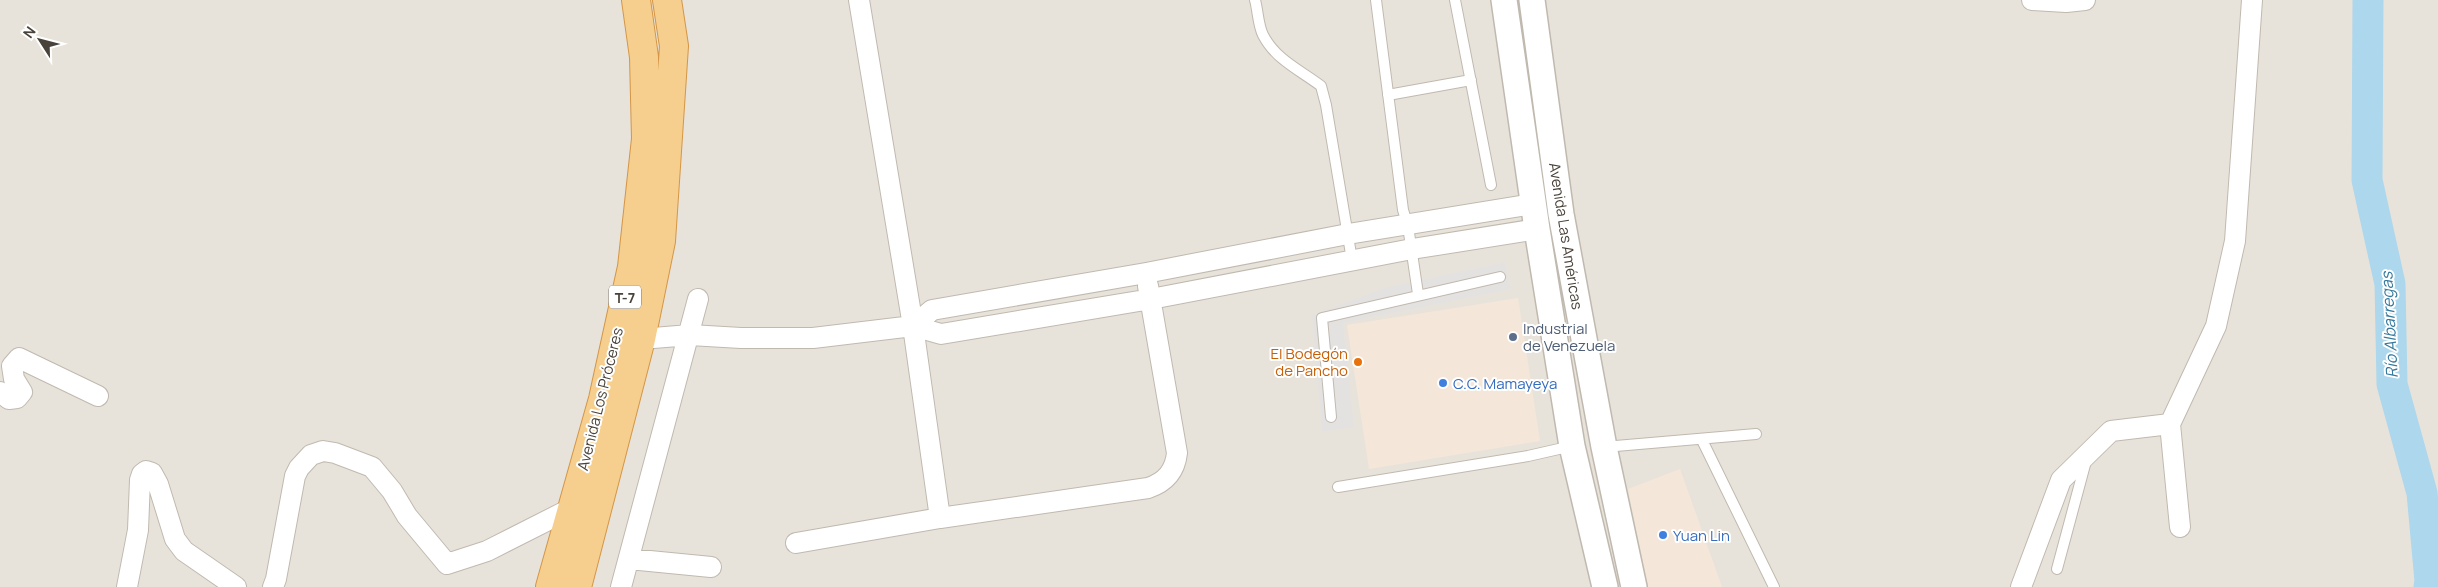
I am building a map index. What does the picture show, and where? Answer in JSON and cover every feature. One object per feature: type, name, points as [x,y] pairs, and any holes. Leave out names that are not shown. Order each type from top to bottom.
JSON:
[{"type":"highway","name":"Avenida Los Próceres","points":[[550,587],[603,398],[632,267],[646,139],[644,57],[636,0]]},
{"type":"highway","name":"Avenida Los Próceres","points":[[578,587],[641,339],[661,242],[674,46],[667,0]]},
{"type":"street","points":[[859,0],[913,326],[940,518]]},
{"type":"street","name":"Avenida Las Américas","points":[[1504,0],[1533,204],[1572,446],[1605,587]]},
{"type":"street","name":"Avenida Las Américas","points":[[1532,0],[1561,214],[1604,447],[1634,587]]},
{"type":"street","points":[[2032,0],[2066,2],[2085,0]]},
{"type":"street","points":[[2180,527],[2170,424],[2216,326],[2235,240],[2252,0]]},
{"type":"street","points":[[913,326],[932,310],[1146,273],[1348,234],[1408,226],[1533,204]]},
{"type":"street","points":[[641,339],[690,335],[740,338],[813,338],[913,326],[941,334],[1151,299],[1412,249],[1537,229]]},
{"type":"street","points":[[796,543],[940,518],[1148,488],[1166,479],[1176,463],[1177,453],[1146,273]]},
{"type":"street","points":[[621,587],[690,335],[698,299]]},
{"type":"street","points":[[0,392],[9,399],[17,398],[22,392],[14,379],[12,366],[19,358],[98,396]]},
{"type":"street","points":[[2021,587],[2062,480],[2111,431],[2170,424]]},
{"type":"street","points":[[272,587],[276,579],[292,484],[304,461],[316,453],[330,451],[372,467],[392,491],[407,516],[447,564],[487,551],[572,508]]},
{"type":"street","points":[[126,587],[138,530],[140,480],[142,474],[146,471],[152,473],[158,484],[175,539],[184,551],[236,587]]},
{"type":"street","points":[[629,559],[711,567]]},
{"type":"lane","points":[[1255,0],[1262,33],[1274,52],[1286,64],[1321,86],[1326,105],[1352,260]]},
{"type":"lane","points":[[1376,0],[1403,210],[1408,226],[1418,294]]},
{"type":"lane","points":[[1455,0],[1491,185]]},
{"type":"lane","points":[[1388,95],[1471,80]]},
{"type":"lane","points":[[1331,417],[1322,318],[1418,294],[1500,277]]},
{"type":"lane","points":[[1604,447],[1756,434]]},
{"type":"lane","points":[[1702,440],[1774,587]]},
{"type":"lane","points":[[1338,487],[1572,446]]},
{"type":"lane","points":[[2057,569],[2088,453]]},
{"type":"shaded area","points":[[0,0],[2438,0],[2438,587],[0,587]]},
{"type":"shaded area","points":[[1505,262],[1511,289],[1343,323],[1354,427],[1322,432],[1312,315],[1384,288]]},
{"type":"shaded area","name":"C.C. Mamayeya","points":[[1518,298],[1540,441],[1369,469],[1347,325]]},
{"type":"shaded area","points":[[1680,469],[1722,587],[1648,587],[1628,489]]},
{"type":"waterway","name":"Río Albarregas","points":[[2368,0],[2367,180],[2390,284],[2392,384],[2422,493],[2429,587]]},
{"type":"place","name":"Industrial de Venezuela","points":[[1513,337]]},
{"type":"place","name":"El Bodegón de Pancho","points":[[1358,362]]},
{"type":"place","name":"C.C. Mamayeya","points":[[1443,383]]},
{"type":"place","name":"Yuan Lin","points":[[1663,535]]}]
